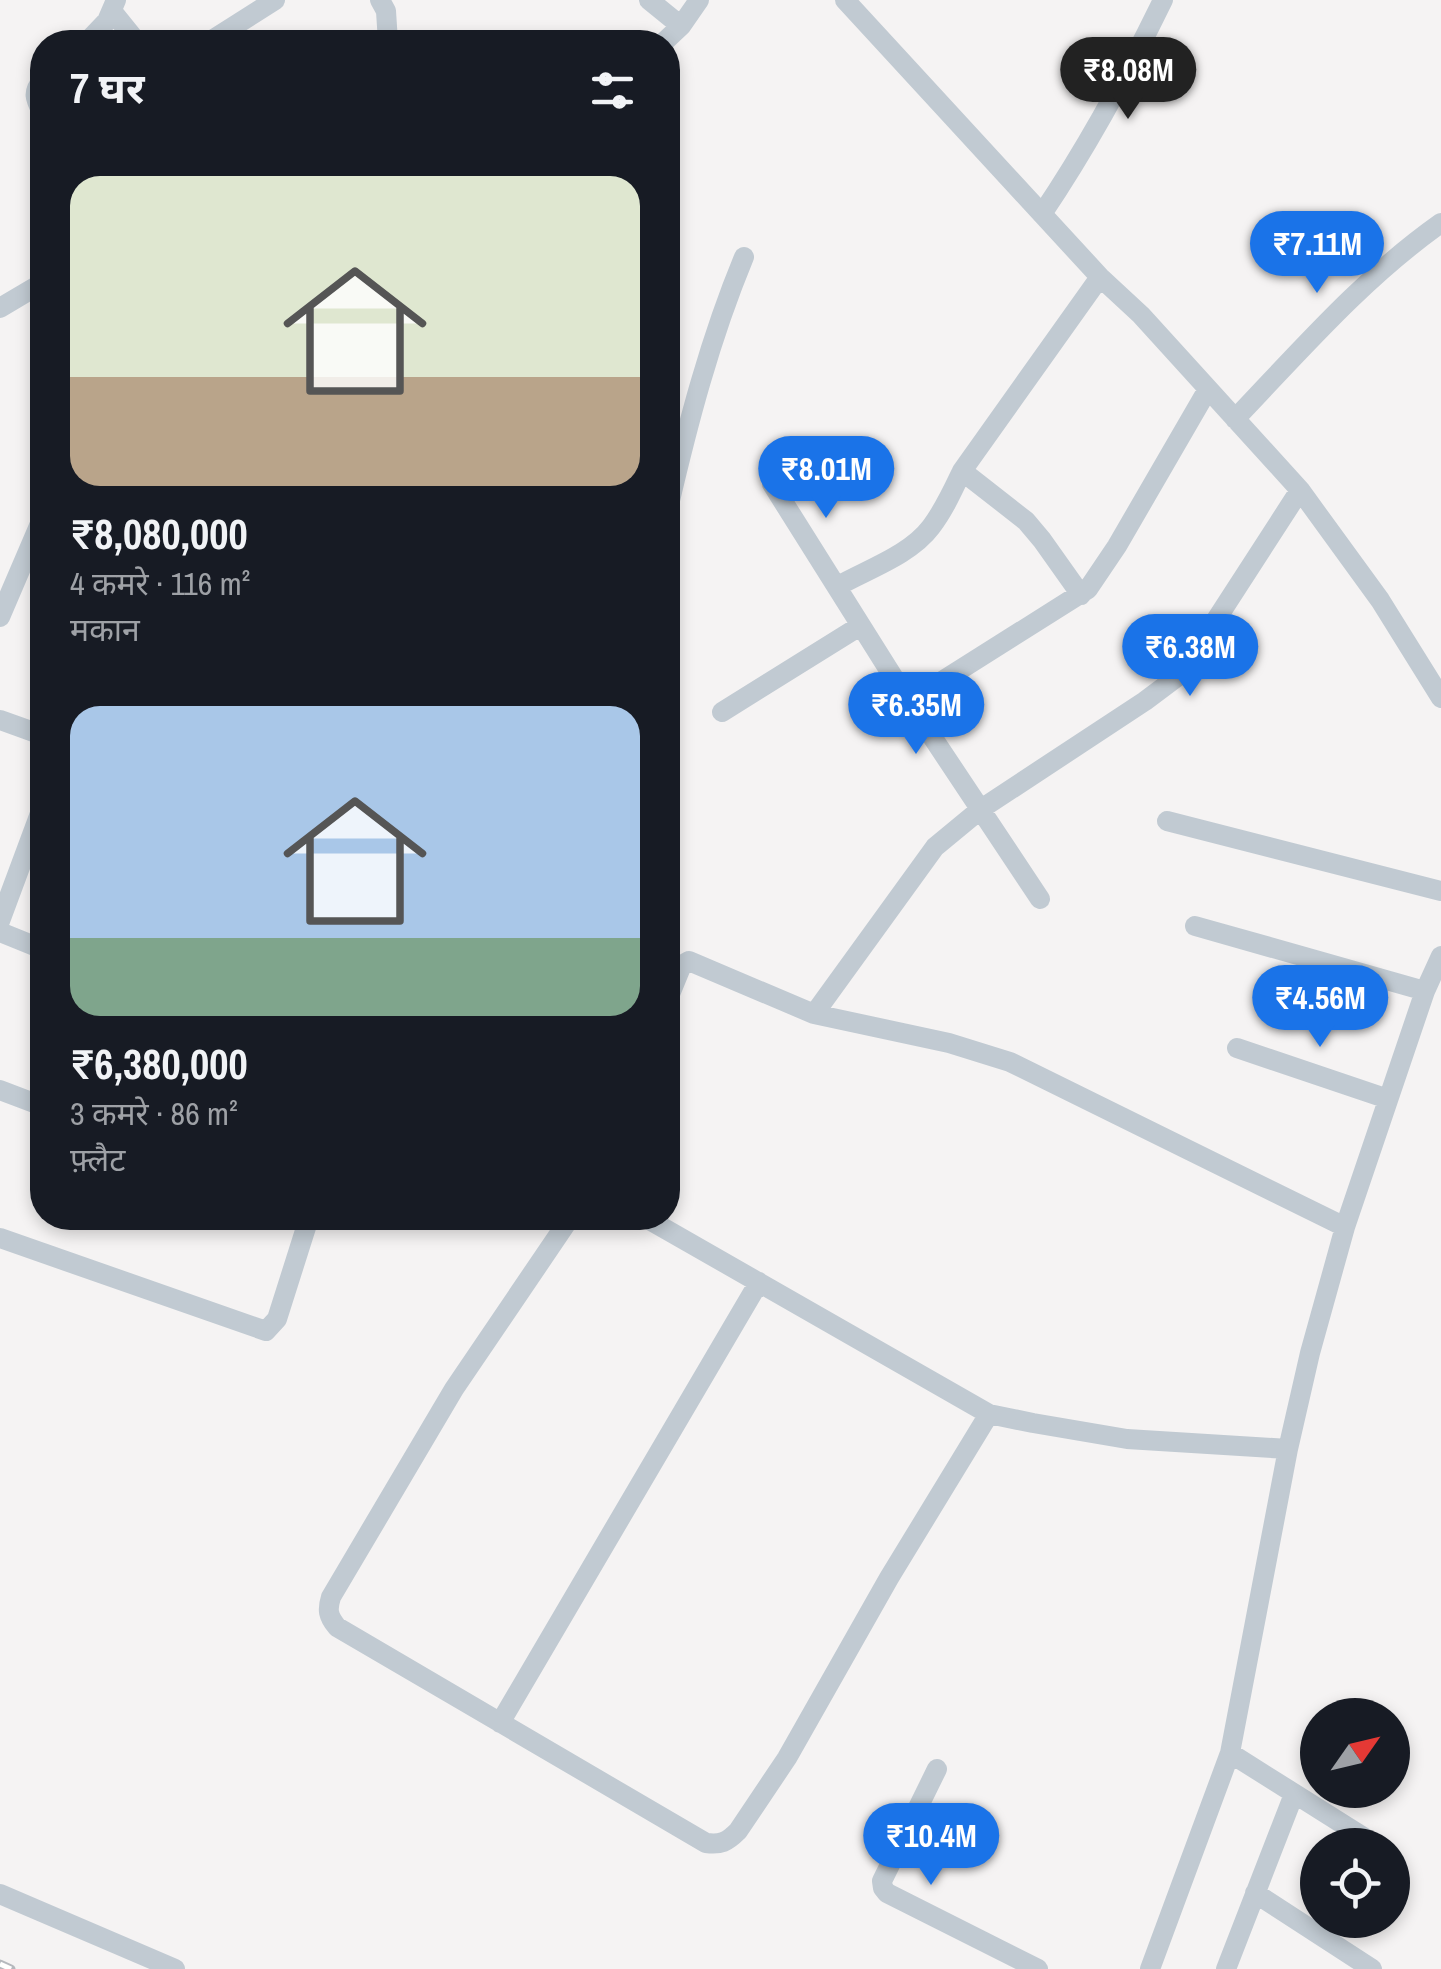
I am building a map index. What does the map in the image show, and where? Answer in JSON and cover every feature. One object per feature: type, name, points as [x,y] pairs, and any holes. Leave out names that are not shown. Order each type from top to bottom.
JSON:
[{"type":"street","points":[[228,30],[275,0]]},
{"type":"street","points":[[380,0],[386,12],[387,30]]},
{"type":"street","points":[[649,0],[681,26]]},
{"type":"street","points":[[677,30],[699,0]]},
{"type":"street","points":[[845,0],[1300,490],[1380,600],[1441,698]]},
{"type":"street","points":[[1042,214],[1102,118],[1163,0]]},
{"type":"street","points":[[99,30],[114,5]]},
{"type":"street","points":[[114,5],[129,30]]},
{"type":"street","points":[[1235,418],[1359,288],[1441,222]]},
{"type":"street","points":[[680,451],[710,345],[744,257]]},
{"type":"street","points":[[838,586],[917,541],[929,530],[962,471],[1100,277]]},
{"type":"street","points":[[0,308],[30,290]]},
{"type":"street","points":[[909,702],[1088,589],[1208,389]]},
{"type":"street","points":[[962,471],[1026,521],[1080,596]]},
{"type":"street","points":[[772,484],[909,702],[1040,899]]},
{"type":"street","points":[[814,1014],[935,847],[981,808],[1181,674],[1300,490]]},
{"type":"street","points":[[2,609],[30,546]]},
{"type":"street","points":[[722,712],[860,626]]},
{"type":"street","points":[[0,720],[30,731]]},
{"type":"street","points":[[1167,821],[1441,890]]},
{"type":"street","points":[[0,921],[30,840]]},
{"type":"street","points":[[1196,926],[1425,991]]},
{"type":"street","points":[[0,932],[30,944]]},
{"type":"street","points":[[1150,1969],[1230,1753],[1288,1448],[1345,1227],[1425,991],[1441,956]]},
{"type":"street","points":[[680,970],[689,961],[814,1014],[949,1043],[1010,1062],[1345,1227]]},
{"type":"street","points":[[1237,1048],[1388,1099]]},
{"type":"street","points":[[0,1090],[30,1101]]},
{"type":"street","points":[[0,1238],[266,1331],[277,1319],[306,1230]]},
{"type":"street","points":[[562,1230],[454,1389],[331,1596],[330,1618],[337,1628],[706,1843],[718,1845],[738,1831],[787,1758],[889,1578],[989,1414]]},
{"type":"street","points":[[667,1230],[989,1414],[1127,1439],[1288,1448]]},
{"type":"street","points":[[500,1723],[758,1282]]},
{"type":"street","points":[[1230,1753],[1349,1828]]},
{"type":"street","points":[[938,1768],[882,1881],[883,1888],[887,1894],[1038,1969]]},
{"type":"street","points":[[1226,1969],[1294,1794]]},
{"type":"street","points":[[0,1894],[175,1969]]},
{"type":"street","points":[[1256,1894],[1372,1969]]},
{"type":"railway","points":[[0,1964],[11,1969]]}]
